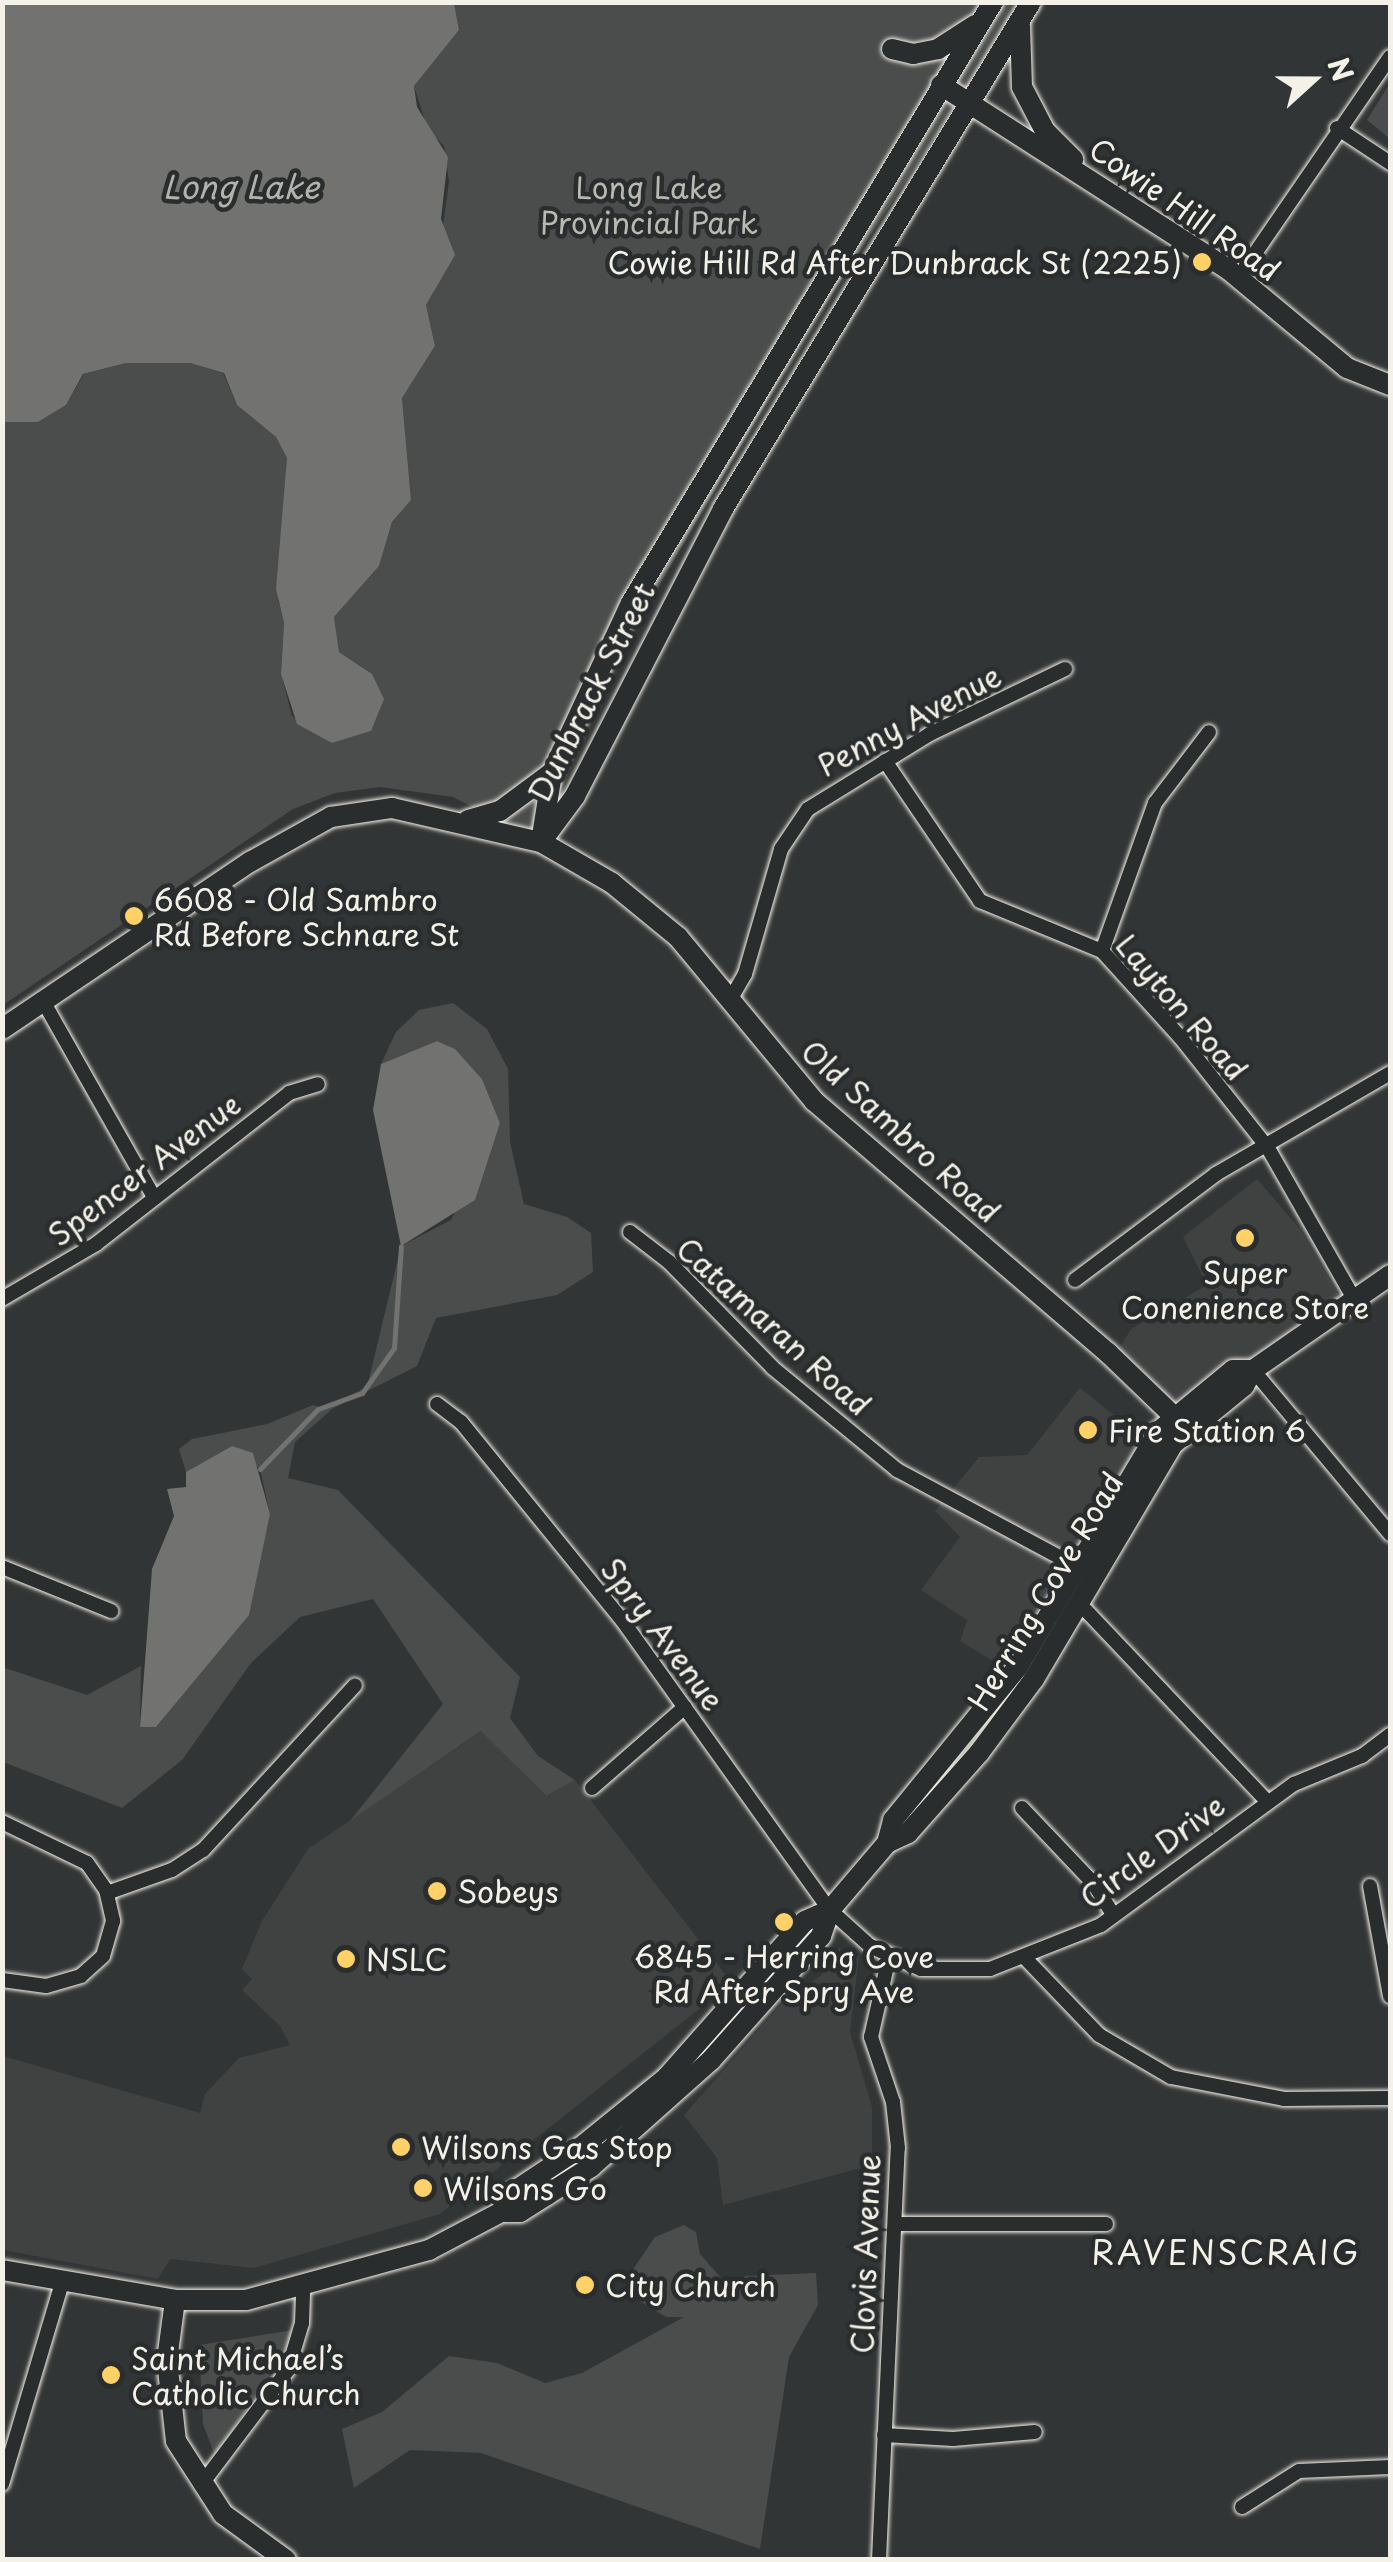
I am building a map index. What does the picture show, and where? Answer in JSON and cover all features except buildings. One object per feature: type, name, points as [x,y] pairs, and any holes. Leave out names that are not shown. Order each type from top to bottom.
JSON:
[{"type":"main road","points":[[892,49],[913,54],[938,49],[989,10]]},
{"type":"main road","name":"Dunbrack Street","points":[[541,842],[552,773],[658,554],[989,10]]},
{"type":"main road","points":[[1026,10],[1018,71],[1031,108],[1096,181]]},
{"type":"main road","name":"Dunbrack Street","points":[[541,842],[574,796],[715,523],[1026,10]]},
{"type":"main road","name":"Cowie Hill Road","points":[[942,85],[1096,181],[1238,278],[1347,368],[1390,385]]},
{"type":"main road","points":[[463,821],[500,811],[552,773]]},
{"type":"main road","name":"Old Sambro Road","points":[[2,1029],[298,830],[330,816],[392,808],[463,821],[541,842],[656,917],[814,1100],[1180,1422]]},
{"type":"main road","name":"Herring Cove Road","points":[[888,1843],[893,1820],[1018,1668],[1084,1571],[1136,1461],[1232,1370],[1253,1370],[1390,1275]]},
{"type":"main road","name":"Herring Cove Road","points":[[4,2267],[175,2300],[246,2300],[428,2250],[501,2212],[510,2194],[581,2147],[667,2076],[804,1921],[830,1910],[888,1843],[908,1833],[1005,1720],[1078,1602],[1084,1571]]},
{"type":"main road","points":[[175,2300],[168,2404],[176,2441],[201,2485],[237,2527],[286,2560]]},
{"type":"street","points":[[1238,278],[1390,57]]},
{"type":"street","points":[[1338,128],[1390,162]]},
{"type":"street","name":"Penny Avenue","points":[[730,1000],[745,974],[753,928],[789,831],[819,800],[1064,669]]},
{"type":"street","points":[[1102,951],[1155,803],[1208,732]]},
{"type":"street","name":"Layton Road","points":[[886,761],[980,901],[1102,951],[1268,1148],[1354,1299]]},
{"type":"street","points":[[43,1001],[154,1197]]},
{"type":"street","points":[[1075,1280],[1216,1174],[1268,1148],[1390,1073]]},
{"type":"street","name":"Spencer Avenue","points":[[2,1299],[96,1244],[289,1093],[318,1084]]},
{"type":"street","name":"Catamaran Road","points":[[630,1232],[670,1262],[773,1368],[897,1470],[1084,1571]]},
{"type":"street","points":[[1253,1370],[1390,1534]]},
{"type":"street","name":"Spry Avenue","points":[[437,1404],[461,1422],[622,1620],[830,1910]]},
{"type":"street","points":[[2,1566],[111,1611]]},
{"type":"street","points":[[1078,1602],[1268,1802]]},
{"type":"street","points":[[108,1893],[172,1870],[203,1850],[355,1685]]},
{"type":"street","points":[[592,1788],[684,1707]]},
{"type":"street","name":"Circle Drive","points":[[830,1910],[889,1957],[961,1972],[1025,1958],[1112,1916],[1268,1802],[1390,1735]]},
{"type":"street","points":[[1022,1808],[1094,1884],[1112,1916]]},
{"type":"street","points":[[2,1822],[81,1858],[108,1893],[112,1934],[92,1968],[46,1986],[2,1980]]},
{"type":"street","points":[[1370,1886],[1390,1996]]},
{"type":"street","name":"Clovis Avenue","points":[[879,2560],[896,2224],[897,2122],[870,2037],[889,1957]]},
{"type":"street","points":[[1025,1958],[1098,2035],[1171,2077],[1284,2099],[1390,2098]]},
{"type":"street","points":[[896,2224],[1106,2224]]},
{"type":"street","points":[[2,2484],[63,2279]]},
{"type":"street","points":[[201,2485],[288,2370],[302,2322],[303,2287]]},
{"type":"street","points":[[884,2435],[954,2439],[1035,2432]]},
{"type":"street","points":[[1242,2507],[1299,2471],[1390,2467]]},
{"type":"shaded area","points":[[1257,1179],[1299,1228],[1341,1300],[1180,1423],[1111,1362],[1131,1329],[1207,1285],[1183,1237]]},
{"type":"shaded area","points":[[1080,1388],[1144,1439],[1006,1669],[960,1641],[967,1620],[921,1590],[960,1537],[935,1511],[979,1457],[1027,1455]]},
{"type":"shaded area","points":[[482,1731],[545,1796],[575,1780],[732,1983],[440,2214],[254,2268],[170,2259],[158,2279],[3,2250],[3,2056],[200,2113],[205,2094],[239,2058],[290,2045],[280,2026],[242,1990],[252,1979],[242,1969],[262,1921],[308,1849]]},
{"type":"shaded area","points":[[839,1948],[859,1956],[850,2032],[872,2107],[872,2165],[723,2205],[717,2158],[684,2115],[782,2004],[820,1976]]},
{"type":"green space","name":"Long Lake Provincial Park","points":[[454,3],[1023,3],[812,324],[660,584],[616,664],[537,841],[453,797],[380,787],[335,793],[293,809],[3,1005],[3,422],[38,422],[66,405],[84,374],[126,363],[190,363],[223,373],[237,405],[276,437],[287,458],[278,599],[284,623],[281,673],[292,716],[332,743],[371,731],[365,669],[339,652],[334,617],[379,566],[392,522],[411,500],[402,398],[435,346],[426,305],[434,292],[449,181],[444,146],[428,130],[414,86],[459,30]]},
{"type":"green space","points":[[1390,83],[1390,139],[1367,120]]},
{"type":"green space","points":[[453,1003],[487,1029],[508,1069],[510,1142],[524,1204],[567,1217],[591,1233],[593,1272],[557,1295],[436,1318],[417,1366],[332,1409],[295,1442],[288,1478],[338,1490],[520,1677],[510,1718],[538,1756],[575,1780],[546,1796],[481,1731],[350,1821],[443,1704],[373,1599],[300,1617],[251,1663],[182,1760],[122,1808],[3,1762],[2,1667],[87,1695],[141,1666],[140,1726],[156,1727],[248,1615],[270,1514],[260,1469],[232,1446],[186,1472],[179,1449],[192,1439],[267,1424],[313,1405],[324,1408],[367,1387],[401,1246],[451,1220],[500,1123],[482,1079],[455,1049],[437,1041],[381,1064],[396,1032],[419,1010]]},
{"type":"green space","points":[[684,2225],[696,2232],[700,2254],[728,2286],[746,2276],[816,2273],[818,2305],[789,2357],[760,2549],[481,2453],[410,2450],[354,2488],[342,2429],[382,2412],[449,2356],[497,2363],[545,2383],[582,2373],[684,2317],[666,2317],[641,2302],[632,2271],[655,2237]]},
{"type":"green space","points":[[300,2329],[215,2456],[203,2424],[199,2345]]},
{"type":"water","name":"Long Lake","points":[[3,3],[454,3],[459,30],[414,86],[417,107],[448,157],[441,219],[455,255],[426,305],[435,346],[402,398],[411,500],[392,522],[379,566],[334,617],[339,652],[372,674],[384,699],[371,731],[332,743],[297,724],[281,674],[284,623],[276,589],[287,458],[276,437],[237,405],[224,373],[190,363],[126,363],[83,374],[66,405],[38,422],[3,422]]},
{"type":"water","points":[[437,1041],[455,1049],[482,1079],[500,1123],[475,1200],[401,1246],[373,1110],[381,1064]]},
{"type":"water","points":[[232,1446],[253,1453],[270,1514],[249,1615],[156,1727],[140,1727],[152,1569],[174,1516],[167,1489],[186,1487],[186,1472]]},
{"type":"waterway","points":[[260,1469],[318,1409],[362,1393],[394,1348],[401,1246]]},
{"type":"place","name":"Cowie Hill Rd After Dunbrack St (2225)","points":[[1202,262]]},
{"type":"place","name":"6608 - Old Sambro Rd Before Schnare St","points":[[134,916]]},
{"type":"place","name":"Super Conenience Store","points":[[1245,1238]]},
{"type":"place","name":"Fire Station 6","points":[[1088,1430]]},
{"type":"place","name":"Sobeys","points":[[437,1891]]},
{"type":"place","name":"6845 - Herring Cove Rd After Spry Ave","points":[[784,1922]]},
{"type":"place","name":"NSLC","points":[[346,1959]]},
{"type":"place","name":"Wilsons Gas Stop","points":[[401,2147]]},
{"type":"place","name":"Wilsons Go","points":[[423,2188]]},
{"type":"place","name":"City Church","points":[[585,2285]]},
{"type":"place","name":"Saint Michael’s Catholic Church","points":[[111,2375]]},
{"type":"district","name":"RAVENSCRAIG","points":[[1226,2252]]}]
